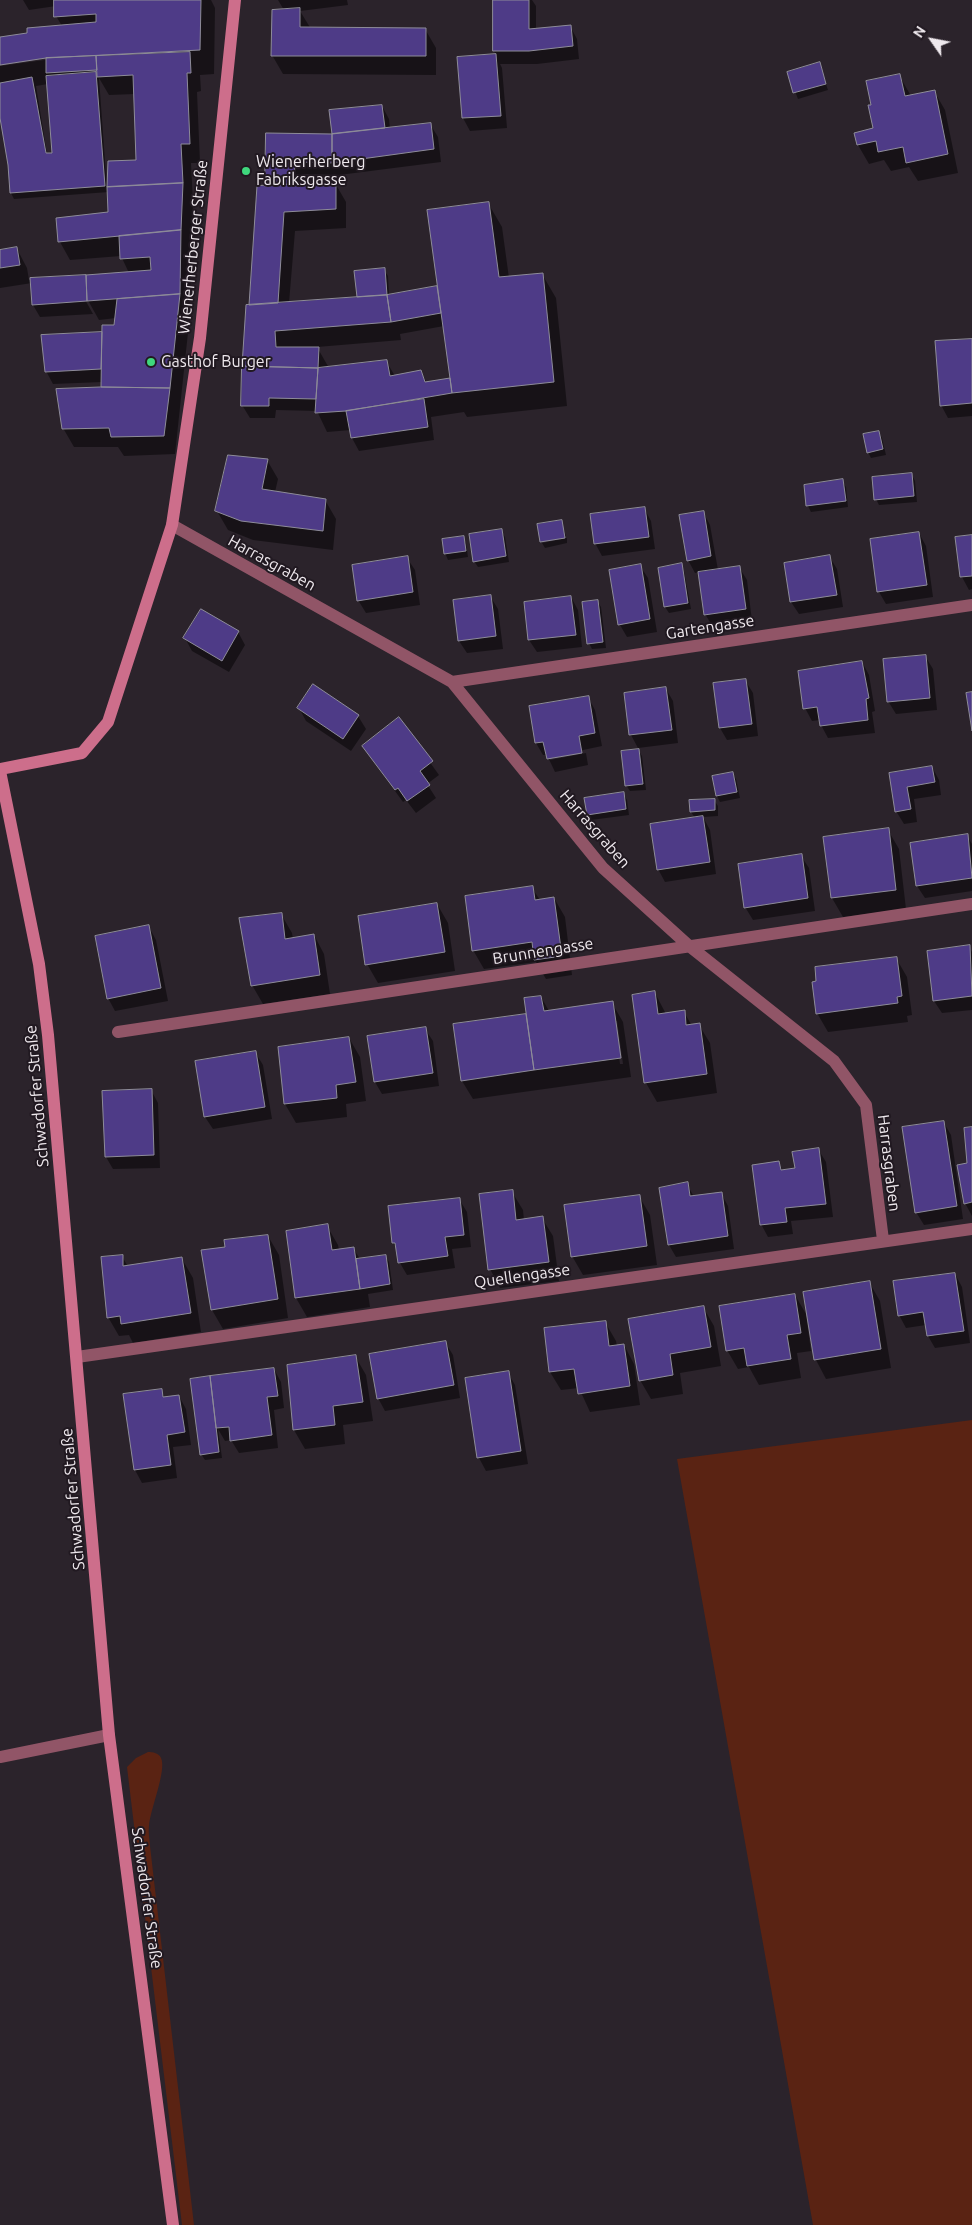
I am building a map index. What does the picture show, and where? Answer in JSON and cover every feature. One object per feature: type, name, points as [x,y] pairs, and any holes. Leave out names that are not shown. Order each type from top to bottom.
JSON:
[{"type":"main road","name":"Wienerherberger Straße","points":[[0,770],[82,752],[108,722],[172,525],[200,338],[234,0]]},
{"type":"main road","name":"Schwadorfer Straße","points":[[0,770],[28,904],[48,1035],[109,1735],[173,2225]]},
{"type":"street","name":"Harrasgraben","points":[[172,525],[452,682],[603,868],[688,945],[834,1061],[866,1104],[883,1240]]},
{"type":"street","name":"Gartengasse","points":[[452,682],[972,605]]},
{"type":"street","name":"Brunnengasse","points":[[118,1032],[688,945],[972,904]]},
{"type":"street","name":"Quellengasse","points":[[77,1357],[883,1240],[972,1229]]},
{"type":"street","points":[[0,1757],[109,1735]]},
{"type":"shaded area","points":[[972,1420],[972,2225],[813,2225],[677,1459]]},
{"type":"shaded area","points":[[148,1752],[159,1755],[162,1764],[160,1781],[150,1819],[149,1834],[194,2225],[182,2225],[127,1767],[136,1758]]},
{"type":"building","points":[[54,0],[201,0],[200,50],[46,58],[0,65],[0,37],[27,33],[27,28],[96,22],[96,14],[54,17]]},
{"type":"building","points":[[493,0],[529,0],[529,29],[571,25],[573,46],[529,51],[493,51]]},
{"type":"building","points":[[300,8],[300,27],[426,28],[426,56],[271,56],[272,10]]},
{"type":"building","points":[[190,52],[191,73],[187,73],[190,144],[181,144],[183,183],[107,187],[108,161],[136,160],[133,75],[97,77],[96,56]]},
{"type":"building","points":[[496,54],[501,116],[462,118],[457,57]]},
{"type":"building","points":[[96,56],[97,70],[46,73],[46,58]]},
{"type":"building","points":[[820,62],[826,84],[793,93],[787,72]]},
{"type":"building","points":[[96,72],[105,186],[10,193],[8,165],[0,118],[0,83],[32,77],[46,153],[52,153],[46,76]]},
{"type":"building","points":[[900,74],[905,96],[935,90],[948,154],[906,163],[903,147],[878,152],[876,141],[857,145],[854,133],[873,128],[868,105],[871,105],[866,81]]},
{"type":"building","points":[[382,105],[385,128],[332,134],[329,110]]},
{"type":"building","points":[[431,123],[434,149],[332,163],[332,134]]},
{"type":"building","points":[[266,133],[332,134],[332,163],[295,162],[294,184],[265,186]]},
{"type":"building","points":[[336,182],[336,209],[284,212],[278,303],[249,305],[257,186]]},
{"type":"building","points":[[183,183],[181,230],[58,242],[56,218],[108,212],[107,187]]},
{"type":"building","points":[[489,202],[499,277],[543,273],[554,382],[452,393],[427,210]]},
{"type":"building","points":[[181,230],[180,294],[87,301],[86,275],[151,270],[150,257],[120,259],[119,236]]},
{"type":"building","points":[[17,247],[20,265],[0,268],[0,250]]},
{"type":"building","points":[[385,268],[387,295],[357,297],[354,271]]},
{"type":"building","points":[[86,275],[87,301],[32,305],[30,278]]},
{"type":"building","points":[[437,286],[441,313],[391,322],[387,295]]},
{"type":"building","points":[[180,294],[170,388],[101,387],[102,325],[114,325],[117,299]]},
{"type":"building","points":[[387,295],[391,322],[275,331],[276,347],[319,347],[318,368],[242,366],[246,305]]},
{"type":"building","points":[[102,332],[101,369],[45,372],[41,335]]},
{"type":"building","points":[[972,339],[972,403],[940,406],[935,341]]},
{"type":"building","points":[[387,360],[390,376],[421,370],[425,382],[450,378],[452,393],[346,411],[315,413],[318,368]]},
{"type":"building","points":[[242,366],[318,368],[316,399],[269,398],[269,406],[241,406]]},
{"type":"building","points":[[101,387],[170,388],[164,436],[111,437],[109,428],[62,429],[56,389]]},
{"type":"building","points":[[424,399],[428,427],[351,438],[346,411]]},
{"type":"building","points":[[879,431],[883,449],[867,453],[863,434]]},
{"type":"building","points":[[228,455],[268,459],[262,489],[326,499],[323,531],[241,521],[215,511]]},
{"type":"building","points":[[912,473],[914,496],[874,500],[872,477]]},
{"type":"building","points":[[843,479],[846,501],[806,506],[804,485]]},
{"type":"building","points":[[645,507],[649,537],[594,544],[590,514]]},
{"type":"building","points":[[704,511],[711,556],[687,561],[679,515]]},
{"type":"building","points":[[562,520],[565,538],[540,542],[537,524]]},
{"type":"building","points":[[502,529],[506,556],[473,562],[469,534]]},
{"type":"building","points":[[919,532],[927,585],[877,592],[870,539]]},
{"type":"building","points":[[972,535],[972,576],[960,577],[955,537]]},
{"type":"building","points":[[464,536],[466,551],[444,554],[442,539]]},
{"type":"building","points":[[830,555],[837,595],[790,602],[784,563]]},
{"type":"building","points":[[408,556],[413,592],[357,601],[352,565]]},
{"type":"building","points":[[682,563],[688,603],[664,607],[658,568]]},
{"type":"building","points":[[641,564],[650,619],[618,625],[609,570]]},
{"type":"building","points":[[740,566],[746,609],[704,615],[698,572]]},
{"type":"building","points":[[491,595],[496,636],[458,641],[453,600]]},
{"type":"building","points":[[571,596],[576,635],[528,640],[524,602]]},
{"type":"building","points":[[598,600],[603,642],[587,644],[582,602]]},
{"type":"building","points":[[201,609],[239,631],[222,661],[183,638]]},
{"type":"building","points":[[926,655],[930,698],[887,702],[883,659]]},
{"type":"building","points":[[862,661],[869,698],[866,699],[868,720],[820,726],[817,707],[803,709],[798,671]]},
{"type":"building","points":[[746,679],[752,724],[719,728],[713,683]]},
{"type":"building","points":[[313,684],[359,715],[343,739],[297,708]]},
{"type":"building","points":[[666,687],[672,730],[629,735],[624,693]]},
{"type":"building","points":[[972,692],[972,731],[966,693]]},
{"type":"building","points":[[589,696],[595,733],[579,736],[582,753],[547,759],[543,742],[535,743],[529,706]]},
{"type":"building","points":[[399,717],[433,761],[420,771],[430,785],[407,801],[398,788],[395,790],[362,746]]},
{"type":"building","points":[[639,749],[643,784],[625,786],[621,751]]},
{"type":"building","points":[[932,766],[935,782],[907,787],[911,809],[895,812],[889,773]]},
{"type":"building","points":[[733,772],[737,792],[716,796],[712,776]]},
{"type":"building","points":[[624,792],[626,809],[587,815],[584,798]]},
{"type":"building","points":[[715,799],[715,810],[690,812],[689,800]]},
{"type":"building","points":[[703,816],[710,862],[657,870],[650,824]]},
{"type":"building","points":[[889,828],[896,890],[831,898],[823,837]]},
{"type":"building","points":[[968,834],[972,878],[916,886],[910,843]]},
{"type":"building","points":[[802,854],[808,898],[744,908],[738,864]]},
{"type":"building","points":[[533,886],[535,900],[554,897],[562,956],[534,960],[532,942],[472,951],[465,896]]},
{"type":"building","points":[[437,903],[445,952],[365,965],[358,916]]},
{"type":"building","points":[[282,913],[285,939],[314,934],[320,975],[251,986],[239,918]]},
{"type":"building","points":[[149,925],[161,988],[107,999],[95,936]]},
{"type":"building","points":[[970,945],[972,996],[933,1001],[927,951]]},
{"type":"building","points":[[897,957],[902,996],[897,997],[898,1003],[816,1014],[812,982],[816,981],[815,967]]},
{"type":"building","points":[[655,991],[658,1014],[685,1010],[686,1025],[700,1023],[707,1074],[644,1083],[632,995]]},
{"type":"building","points":[[541,996],[544,1011],[613,1001],[621,1058],[534,1070],[524,998]]},
{"type":"building","points":[[526,1014],[534,1070],[461,1081],[453,1024]]},
{"type":"building","points":[[426,1027],[433,1073],[374,1082],[367,1036]]},
{"type":"building","points":[[349,1037],[356,1082],[336,1085],[337,1098],[284,1104],[278,1047]]},
{"type":"building","points":[[256,1051],[265,1107],[204,1117],[195,1061]]},
{"type":"building","points":[[152,1089],[154,1155],[105,1157],[102,1091]]},
{"type":"building","points":[[944,1121],[957,1206],[915,1213],[902,1127]]},
{"type":"building","points":[[972,1127],[972,1202],[964,1204],[957,1165],[967,1163],[964,1128]]},
{"type":"building","points":[[819,1148],[826,1204],[785,1208],[787,1222],[760,1225],[752,1165],[779,1161],[781,1170],[795,1168],[792,1152]]},
{"type":"building","points":[[688,1182],[690,1196],[722,1192],[728,1236],[668,1245],[659,1188]]},
{"type":"building","points":[[513,1190],[516,1220],[543,1216],[549,1262],[488,1270],[479,1194]]},
{"type":"building","points":[[640,1195],[647,1246],[571,1257],[564,1205]]},
{"type":"building","points":[[460,1198],[464,1235],[445,1237],[448,1256],[398,1263],[395,1243],[392,1243],[388,1206]]},
{"type":"building","points":[[328,1224],[332,1250],[354,1247],[360,1289],[295,1298],[286,1231]]},
{"type":"building","points":[[268,1235],[278,1299],[211,1310],[201,1250],[225,1247],[224,1240]]},
{"type":"building","points":[[123,1255],[123,1266],[182,1257],[191,1313],[121,1324],[120,1316],[107,1318],[101,1257]]},
{"type":"building","points":[[386,1255],[390,1284],[360,1289],[356,1259]]},
{"type":"building","points":[[955,1273],[964,1331],[927,1336],[923,1312],[898,1316],[893,1281]]},
{"type":"building","points":[[870,1281],[881,1349],[814,1360],[803,1292]]},
{"type":"building","points":[[795,1294],[801,1333],[787,1335],[791,1359],[747,1366],[744,1348],[726,1351],[719,1306]]},
{"type":"building","points":[[704,1306],[711,1347],[670,1354],[673,1375],[639,1381],[628,1319]]},
{"type":"building","points":[[606,1321],[609,1346],[624,1344],[630,1386],[578,1394],[574,1369],[549,1372],[544,1328]]},
{"type":"building","points":[[446,1341],[454,1385],[377,1399],[369,1354]]},
{"type":"building","points":[[356,1355],[363,1402],[333,1406],[335,1425],[293,1430],[287,1365]]},
{"type":"building","points":[[274,1368],[278,1396],[267,1397],[272,1435],[230,1441],[229,1427],[216,1428],[210,1376]]},
{"type":"building","points":[[509,1371],[521,1451],[477,1458],[465,1378]]},
{"type":"building","points":[[210,1376],[219,1452],[200,1455],[190,1379]]},
{"type":"building","points":[[162,1389],[163,1397],[179,1395],[185,1432],[167,1435],[171,1465],[134,1470],[123,1394]]},
{"type":"place","name":"Wienerherberg Fabriksgasse","points":[[246,171]]},
{"type":"place","name":"Gasthof Burger","points":[[151,362]]}]
